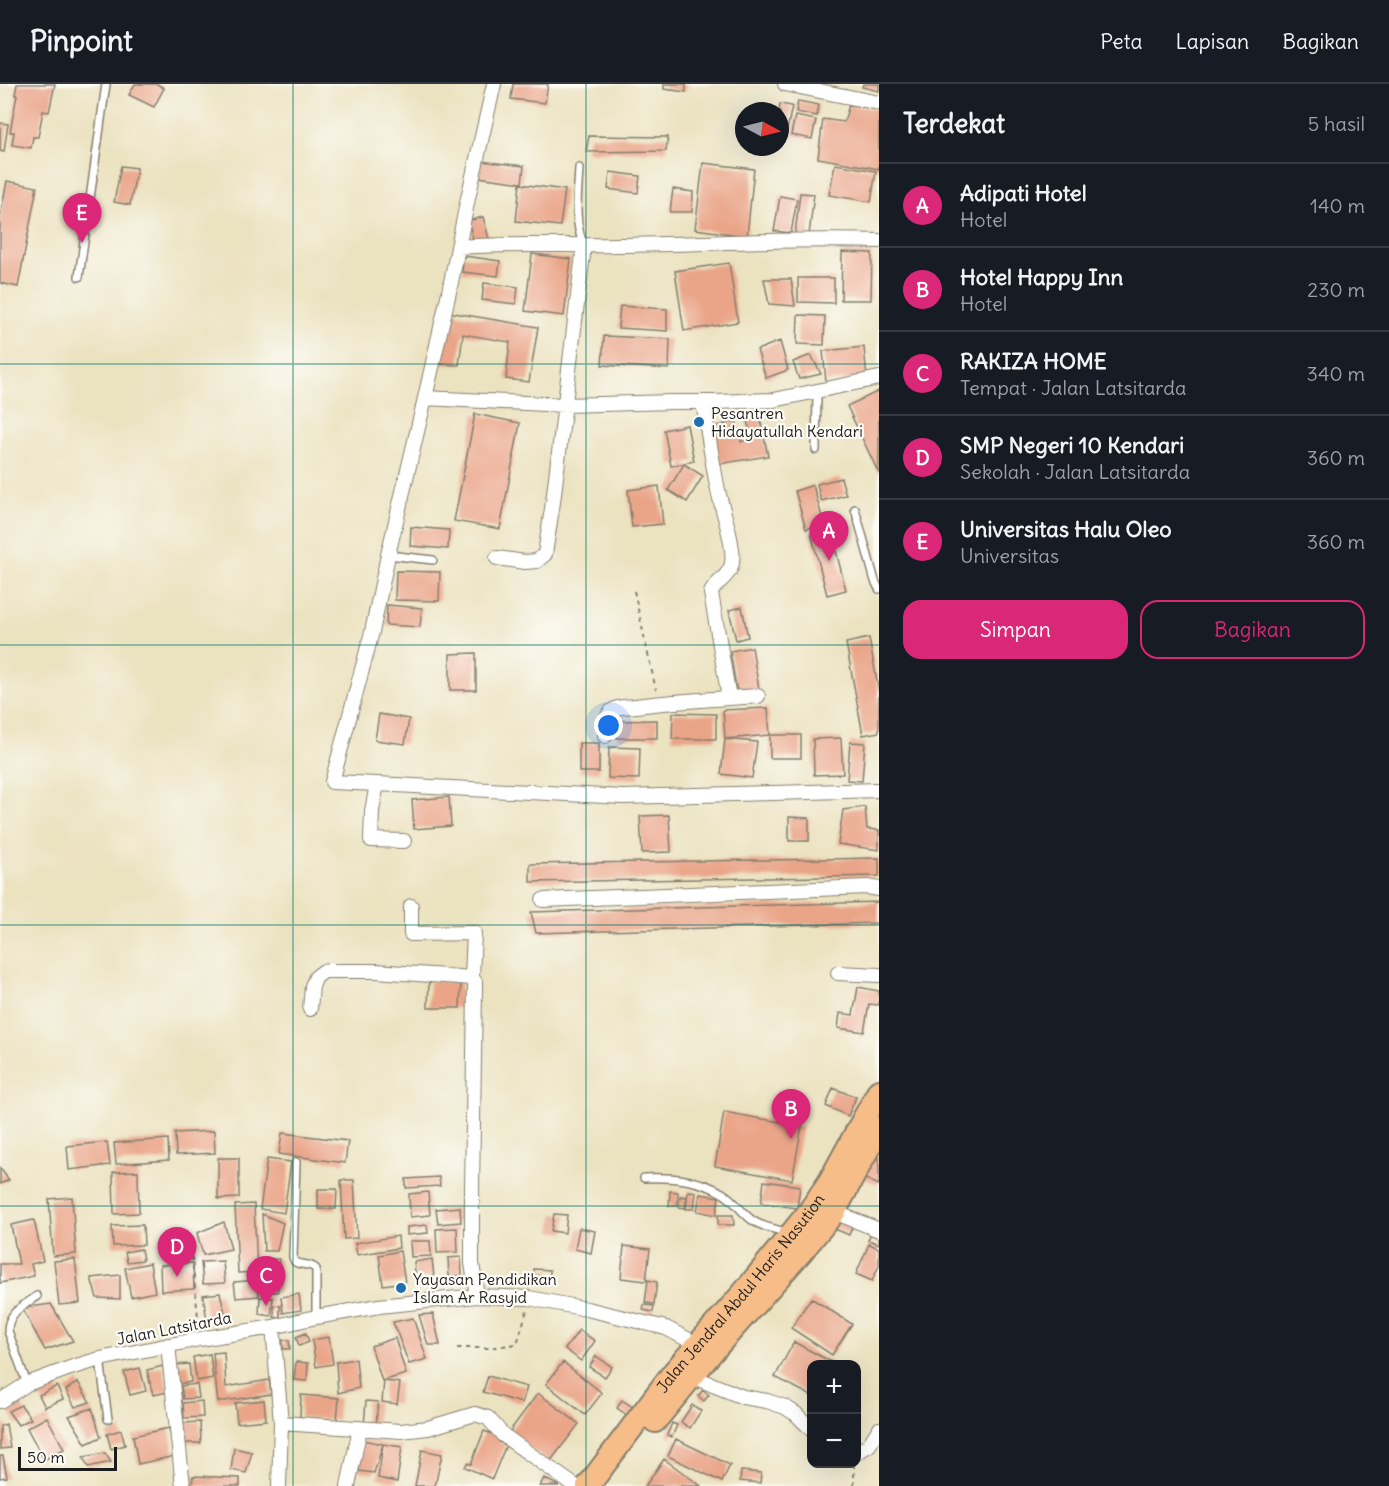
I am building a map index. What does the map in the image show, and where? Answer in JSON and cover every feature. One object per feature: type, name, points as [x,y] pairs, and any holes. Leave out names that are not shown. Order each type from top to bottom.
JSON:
[{"type":"highway","name":"Jalan Jendral Abdul Haris Nasution","points":[[607,1486],[691,1376],[704,1348],[745,1291],[792,1234],[830,1181],[879,1091]]},
{"type":"highway","name":"Jalan Jendral Abdul Haris Nasution","points":[[588,1486],[673,1373],[704,1348],[801,1252],[834,1212],[879,1128]]},
{"type":"street","points":[[494,84],[372,632],[332,782],[623,797],[879,790]]},
{"type":"street","points":[[785,84],[879,103]]},
{"type":"street","points":[[458,247],[496,244],[584,246],[765,241],[879,241]]},
{"type":"street","points":[[497,558],[525,562],[537,561],[544,554],[553,502],[584,246]]},
{"type":"street","points":[[425,398],[564,405],[774,400],[879,378]]},
{"type":"street","points":[[704,402],[718,489],[732,552],[731,568],[711,593],[729,698]]},
{"type":"street","points":[[605,736],[606,722],[612,710],[663,703],[758,696]]},
{"type":"street","points":[[377,784],[372,811],[371,840],[404,841]]},
{"type":"street","points":[[543,900],[867,887],[879,889]]},
{"type":"street","points":[[411,906],[411,934],[474,933],[472,1263],[477,1296]]},
{"type":"street","points":[[310,1009],[312,986],[316,976],[324,971],[376,971],[472,978]]},
{"type":"street","points":[[838,973],[879,975]]},
{"type":"street","points":[[834,1212],[879,1230]]},
{"type":"street","name":"Jalan Latsitarda","points":[[0,1401],[27,1384],[100,1359],[379,1306],[477,1296],[529,1298],[587,1309],[666,1328],[704,1348]]},
{"type":"street","points":[[273,1327],[281,1423],[279,1486]]},
{"type":"street","points":[[168,1345],[183,1486]]},
{"type":"street","points":[[691,1376],[743,1397],[785,1407],[807,1425]]},
{"type":"street","points":[[281,1423],[401,1431],[428,1428],[475,1414],[483,1415],[503,1435],[575,1486]]},
{"type":"street","points":[[348,1486],[360,1428]]},
{"type":"street","points":[[861,1450],[869,1445],[879,1429]]},
{"type":"lane","points":[[79,277],[106,84]]},
{"type":"lane","points":[[579,168],[577,226],[584,246]]},
{"type":"lane","points":[[816,392],[816,450]]},
{"type":"lane","points":[[855,509],[879,589]]},
{"type":"lane","points":[[388,555],[433,560]]},
{"type":"lane","points":[[296,1162],[293,1257],[298,1264],[312,1266],[316,1269],[315,1317]]},
{"type":"lane","points":[[644,1178],[687,1179],[703,1184],[723,1193],[752,1220],[792,1234]]},
{"type":"lane","points":[[27,1384],[8,1331],[8,1322],[12,1314],[37,1296]]},
{"type":"lane","points":[[100,1359],[108,1419]]},
{"type":"path","points":[[634,591],[657,698],[663,703]]},
{"type":"path","points":[[191,1248],[200,1339]]},
{"type":"path","points":[[457,1348],[488,1348],[517,1344],[529,1298]]},
{"type":"path","points":[[854,1468],[854,1486]]},
{"type":"building","points":[[17,84],[55,84],[49,112],[43,111],[38,137],[33,137],[31,148],[12,145],[14,132],[10,132]]},
{"type":"building","points":[[135,84],[157,84],[164,88],[154,107],[129,95]]},
{"type":"building","points":[[513,84],[548,84],[545,103],[511,99]]},
{"type":"building","points":[[664,84],[686,84],[686,92],[664,89]]},
{"type":"building","points":[[863,84],[879,84],[879,91],[862,87]]},
{"type":"building","points":[[798,101],[819,105],[817,116],[796,112]]},
{"type":"building","points":[[849,105],[879,109],[879,169],[818,158],[823,119],[844,122]]},
{"type":"building","points":[[795,116],[816,120],[812,139],[791,135]]},
{"type":"building","points":[[0,123],[8,124],[4,152],[0,151]]},
{"type":"building","points":[[589,136],[668,137],[666,151],[586,152]]},
{"type":"building","points":[[480,161],[524,166],[522,183],[478,177]]},
{"type":"building","points":[[703,163],[754,169],[747,236],[695,229]]},
{"type":"building","points":[[835,164],[876,171],[871,202],[829,195]]},
{"type":"building","points":[[121,166],[137,168],[130,205],[114,202]]},
{"type":"building","points":[[610,172],[640,176],[638,193],[608,189]]},
{"type":"building","points":[[7,181],[37,187],[18,287],[0,283],[0,217]]},
{"type":"building","points":[[520,184],[565,190],[560,226],[516,221]]},
{"type":"building","points":[[673,189],[693,192],[692,212],[670,212]]},
{"type":"building","points":[[800,193],[814,194],[809,235],[795,234]]},
{"type":"building","points":[[780,196],[797,199],[791,233],[774,231]]},
{"type":"building","points":[[483,217],[489,239],[474,242],[468,221]]},
{"type":"building","points":[[842,252],[872,253],[871,300],[841,300]]},
{"type":"building","points":[[532,254],[571,259],[564,316],[525,311]]},
{"type":"building","points":[[464,256],[500,261],[498,276],[462,272]]},
{"type":"building","points":[[729,263],[738,322],[684,331],[675,271]]},
{"type":"building","points":[[798,278],[834,278],[834,303],[798,302]]},
{"type":"building","points":[[764,279],[791,279],[795,306],[769,304]]},
{"type":"building","points":[[484,283],[518,287],[516,304],[482,300]]},
{"type":"building","points":[[620,306],[667,309],[667,331],[618,328]]},
{"type":"building","points":[[448,312],[538,327],[529,382],[506,379],[510,342],[463,334],[459,365],[440,364]]},
{"type":"building","points":[[798,315],[825,316],[824,345],[797,344]]},
{"type":"building","points":[[604,336],[670,339],[669,369],[602,365]]},
{"type":"building","points":[[780,341],[788,370],[766,378],[757,350]]},
{"type":"building","points":[[864,347],[867,378],[826,382],[823,351]]},
{"type":"building","points":[[811,355],[821,374],[799,379],[793,362]]},
{"type":"building","points":[[879,391],[879,474],[847,406]]},
{"type":"building","points":[[475,414],[520,423],[500,529],[454,521]]},
{"type":"building","points":[[760,418],[768,456],[719,464],[711,428],[736,421],[741,442],[752,438],[747,421]]},
{"type":"building","points":[[687,425],[694,461],[671,466],[664,430]]},
{"type":"building","points":[[684,464],[703,476],[687,502],[668,490]]},
{"type":"building","points":[[841,478],[846,495],[821,501],[817,484]]},
{"type":"building","points":[[813,485],[824,524],[806,529],[795,491]]},
{"type":"building","points":[[659,486],[663,524],[632,527],[628,490]]},
{"type":"building","points":[[411,527],[449,530],[448,549],[410,546]]},
{"type":"building","points":[[830,528],[846,590],[827,595],[811,533]]},
{"type":"building","points":[[396,571],[440,572],[439,601],[395,600]]},
{"type":"building","points":[[387,605],[422,608],[420,627],[386,625]]},
{"type":"building","points":[[742,607],[748,637],[736,640],[729,610]]},
{"type":"building","points":[[869,638],[879,692],[879,732],[863,735],[846,643]]},
{"type":"building","points":[[752,647],[759,689],[737,693],[730,651]]},
{"type":"building","points":[[476,653],[476,690],[450,690],[450,654]]},
{"type":"building","points":[[768,708],[770,735],[725,739],[723,710]]},
{"type":"building","points":[[673,713],[716,714],[716,739],[672,739]]},
{"type":"building","points":[[379,714],[409,719],[405,744],[375,740]]},
{"type":"building","points":[[657,720],[657,738],[617,738],[617,721]]},
{"type":"building","points":[[770,735],[801,735],[801,758],[770,758]]},
{"type":"building","points":[[841,738],[843,774],[814,775],[813,739]]},
{"type":"building","points":[[725,739],[757,742],[752,778],[721,774]]},
{"type":"building","points":[[850,742],[865,743],[862,781],[847,780]]},
{"type":"building","points":[[579,743],[599,743],[599,772],[579,772]]},
{"type":"building","points":[[609,747],[640,748],[639,779],[608,778]]},
{"type":"building","points":[[449,797],[451,826],[414,829],[412,800]]},
{"type":"building","points":[[865,807],[867,829],[879,830],[879,850],[838,844],[843,810]]},
{"type":"building","points":[[669,815],[671,852],[642,853],[640,816]]},
{"type":"building","points":[[789,817],[809,818],[809,841],[789,841]]},
{"type":"building","points":[[879,858],[879,876],[530,882],[530,864]]},
{"type":"building","points":[[879,902],[879,923],[536,933],[531,912]]},
{"type":"building","points":[[429,981],[461,982],[460,1008],[428,1008]]},
{"type":"building","points":[[858,987],[879,991],[879,1005],[869,1004],[864,1032],[838,1028],[840,1013],[853,1015]]},
{"type":"building","points":[[833,1088],[856,1097],[848,1116],[826,1106]]},
{"type":"building","points":[[724,1112],[802,1126],[792,1180],[715,1166]]},
{"type":"building","points":[[214,1131],[215,1153],[176,1155],[175,1133]]},
{"type":"building","points":[[282,1133],[348,1141],[345,1163],[279,1154]]},
{"type":"building","points":[[168,1139],[169,1160],[116,1164],[114,1143]]},
{"type":"building","points":[[107,1142],[110,1165],[69,1170],[67,1146]]},
{"type":"building","points":[[879,1145],[879,1185],[863,1178]]},
{"type":"building","points":[[218,1158],[239,1158],[239,1198],[218,1199]]},
{"type":"building","points":[[267,1159],[291,1162],[284,1213],[260,1209]]},
{"type":"building","points":[[0,1168],[9,1180],[0,1184]]},
{"type":"building","points":[[138,1171],[139,1213],[114,1214],[113,1172]]},
{"type":"building","points":[[439,1177],[440,1186],[406,1188],[406,1179]]},
{"type":"building","points":[[341,1180],[354,1180],[357,1238],[344,1239]]},
{"type":"building","points":[[764,1181],[800,1186],[797,1208],[761,1203]]},
{"type":"building","points":[[318,1189],[337,1189],[336,1209],[318,1209]]},
{"type":"building","points":[[670,1191],[678,1192],[677,1206],[669,1206]]},
{"type":"building","points":[[688,1191],[696,1192],[694,1209],[686,1209]]},
{"type":"building","points":[[428,1192],[430,1215],[410,1217],[409,1194]]},
{"type":"building","points":[[700,1194],[719,1197],[716,1215],[697,1211]]},
{"type":"building","points":[[680,1196],[687,1197],[685,1208],[679,1207]]},
{"type":"building","points":[[72,1197],[76,1254],[53,1256],[49,1199]]},
{"type":"building","points":[[254,1204],[257,1272],[238,1273],[235,1205]]},
{"type":"building","points":[[460,1207],[461,1222],[438,1224],[436,1209]]},
{"type":"building","points":[[262,1214],[283,1223],[277,1251],[264,1251]]},
{"type":"building","points":[[554,1214],[567,1215],[565,1233],[551,1231]]},
{"type":"building","points":[[718,1215],[733,1215],[734,1225],[718,1225]]},
{"type":"building","points":[[839,1219],[853,1225],[849,1235],[835,1229]]},
{"type":"building","points":[[34,1220],[43,1261],[31,1264],[34,1276],[0,1283],[0,1264],[19,1264],[11,1225]]},
{"type":"building","points":[[224,1222],[231,1249],[203,1255],[197,1233]]},
{"type":"building","points":[[143,1225],[144,1245],[113,1246],[112,1226]]},
{"type":"building","points":[[427,1225],[428,1233],[407,1235],[407,1227]]},
{"type":"building","points":[[457,1228],[458,1252],[437,1253],[436,1229]]},
{"type":"building","points":[[579,1228],[595,1231],[591,1253],[575,1249]]},
{"type":"building","points":[[871,1233],[879,1237],[879,1244],[868,1240]]},
{"type":"building","points":[[398,1236],[399,1248],[357,1255],[355,1243]]},
{"type":"building","points":[[410,1241],[430,1241],[431,1256],[411,1257]]},
{"type":"building","points":[[869,1244],[879,1248],[879,1266],[872,1281],[856,1274]]},
{"type":"building","points":[[624,1246],[650,1249],[646,1281],[621,1278]]},
{"type":"building","points":[[141,1249],[143,1260],[127,1262],[125,1252]]},
{"type":"building","points":[[400,1251],[405,1282],[383,1285],[379,1255]]},
{"type":"building","points":[[461,1257],[462,1276],[449,1276],[448,1258]]},
{"type":"building","points":[[75,1259],[80,1303],[59,1305],[54,1261]]},
{"type":"building","points":[[270,1259],[279,1259],[278,1271],[269,1271]]},
{"type":"building","points":[[432,1259],[434,1277],[416,1279],[414,1262]]},
{"type":"building","points":[[223,1261],[225,1283],[203,1284],[201,1262]]},
{"type":"building","points":[[150,1263],[155,1292],[131,1297],[125,1268]]},
{"type":"building","points":[[193,1263],[194,1289],[161,1291],[160,1265]]},
{"type":"building","points":[[534,1269],[550,1270],[550,1281],[533,1280]]},
{"type":"building","points":[[120,1275],[120,1299],[97,1298],[91,1278]]},
{"type":"building","points":[[268,1279],[279,1280],[278,1292],[267,1292]]},
{"type":"building","points":[[258,1280],[259,1296],[236,1298],[234,1282]]},
{"type":"building","points":[[648,1280],[657,1282],[654,1304],[645,1303]]},
{"type":"building","points":[[220,1293],[227,1321],[207,1320],[203,1295]]},
{"type":"building","points":[[299,1294],[301,1310],[283,1313],[281,1297]]},
{"type":"building","points":[[260,1297],[273,1298],[271,1316],[259,1314]]},
{"type":"building","points":[[811,1298],[852,1324],[832,1355],[791,1328]]},
{"type":"building","points":[[51,1304],[73,1341],[45,1350],[22,1308]]},
{"type":"building","points":[[274,1305],[280,1306],[280,1317],[274,1317]]},
{"type":"building","points":[[644,1305],[654,1306],[653,1312],[643,1310]]},
{"type":"building","points":[[433,1314],[440,1345],[428,1345],[419,1315]]},
{"type":"building","points":[[413,1318],[427,1359],[409,1364],[393,1322]]},
{"type":"building","points":[[579,1330],[595,1341],[581,1361],[565,1349]]},
{"type":"building","points":[[306,1333],[309,1342],[299,1346],[296,1337]]},
{"type":"building","points":[[329,1337],[333,1364],[316,1367],[312,1340]]},
{"type":"building","points":[[395,1338],[406,1374],[382,1381],[371,1346]]},
{"type":"building","points":[[283,1340],[289,1340],[290,1349],[283,1349]]},
{"type":"building","points":[[794,1342],[828,1360],[807,1360],[807,1393],[775,1377]]},
{"type":"building","points":[[224,1352],[226,1387],[269,1380],[271,1394],[218,1402],[213,1353]]},
{"type":"building","points":[[210,1354],[213,1378],[197,1381],[193,1357]]},
{"type":"building","points":[[596,1356],[612,1367],[605,1377],[589,1367]]},
{"type":"building","points":[[356,1359],[359,1388],[338,1393],[336,1362]]},
{"type":"building","points":[[296,1362],[308,1363],[307,1381],[294,1380]]},
{"type":"building","points":[[563,1362],[602,1393],[585,1415],[546,1384]]},
{"type":"building","points":[[189,1364],[191,1382],[178,1384],[176,1365]]},
{"type":"building","points":[[163,1366],[168,1392],[153,1395],[147,1370]]},
{"type":"building","points":[[140,1368],[146,1391],[130,1395],[124,1372]]},
{"type":"building","points":[[488,1376],[527,1387],[522,1403],[483,1392]]},
{"type":"building","points":[[384,1381],[400,1383],[397,1404],[382,1402]]},
{"type":"building","points":[[78,1382],[90,1402],[75,1407],[66,1390]]},
{"type":"building","points":[[197,1384],[199,1398],[183,1399],[181,1386]]},
{"type":"building","points":[[57,1386],[63,1399],[45,1407],[39,1395]]},
{"type":"building","points":[[703,1390],[709,1395],[704,1401],[698,1396]]},
{"type":"building","points":[[538,1393],[579,1424],[549,1463],[509,1432]]},
{"type":"building","points":[[301,1395],[339,1398],[337,1420],[300,1417]]},
{"type":"building","points":[[264,1400],[266,1420],[237,1423],[235,1403]]},
{"type":"building","points":[[622,1400],[637,1410],[631,1418],[617,1408]]},
{"type":"building","points":[[202,1401],[203,1417],[184,1418],[183,1403]]},
{"type":"building","points":[[366,1401],[378,1402],[376,1426],[364,1425]]},
{"type":"building","points":[[21,1405],[31,1419],[18,1425],[8,1411]]},
{"type":"building","points":[[692,1405],[701,1411],[690,1428],[681,1422]]},
{"type":"building","points":[[92,1408],[101,1437],[86,1444],[69,1416]]},
{"type":"building","points":[[47,1417],[64,1449],[44,1460],[27,1428]]},
{"type":"building","points":[[200,1422],[201,1443],[183,1443],[182,1423]]},
{"type":"building","points":[[672,1423],[677,1425],[672,1437],[667,1435]]},
{"type":"building","points":[[6,1424],[10,1448],[0,1449],[0,1426]]},
{"type":"building","points":[[169,1428],[175,1456],[138,1464],[133,1436]]},
{"type":"building","points":[[121,1430],[125,1445],[111,1449],[107,1434]]},
{"type":"building","points":[[484,1431],[501,1437],[499,1442],[506,1445],[492,1479],[465,1467],[467,1463],[471,1464]]},
{"type":"building","points":[[676,1439],[730,1465],[722,1482],[668,1456]]},
{"type":"building","points":[[363,1440],[383,1444],[374,1473],[359,1471]]},
{"type":"building","points":[[383,1444],[402,1447],[397,1482],[378,1478]]},
{"type":"building","points":[[234,1448],[252,1452],[246,1473],[231,1470]]},
{"type":"building","points":[[422,1450],[442,1454],[435,1486],[415,1486]]},
{"type":"building","points":[[105,1453],[111,1462],[88,1467],[83,1457]]},
{"type":"building","points":[[0,1456],[3,1456],[7,1477],[0,1478]]},
{"type":"building","points":[[664,1459],[701,1486],[645,1486]]},
{"type":"building","points":[[741,1471],[761,1473],[760,1483],[740,1481]]},
{"type":"building","points":[[193,1476],[240,1478],[240,1486],[192,1486]]},
{"type":"building","points":[[544,1478],[559,1486],[540,1486]]},
{"type":"place","name":"Universitas Halu Oleo","points":[[82,243]]},
{"type":"place","name":"Pesantren Hidayatullah Kendari","points":[[699,422]]},
{"type":"place","name":"Adipati Hotel","points":[[829,561]]},
{"type":"place","name":"Hotel Happy Inn","points":[[791,1139]]},
{"type":"place","name":"SMP Negeri 10 Kendari","points":[[177,1277]]},
{"type":"place","name":"Yayasan Pendidikan Islam Ar Rasyid","points":[[401,1288]]},
{"type":"place","name":"RAKIZA HOME","points":[[266,1306]]}]
